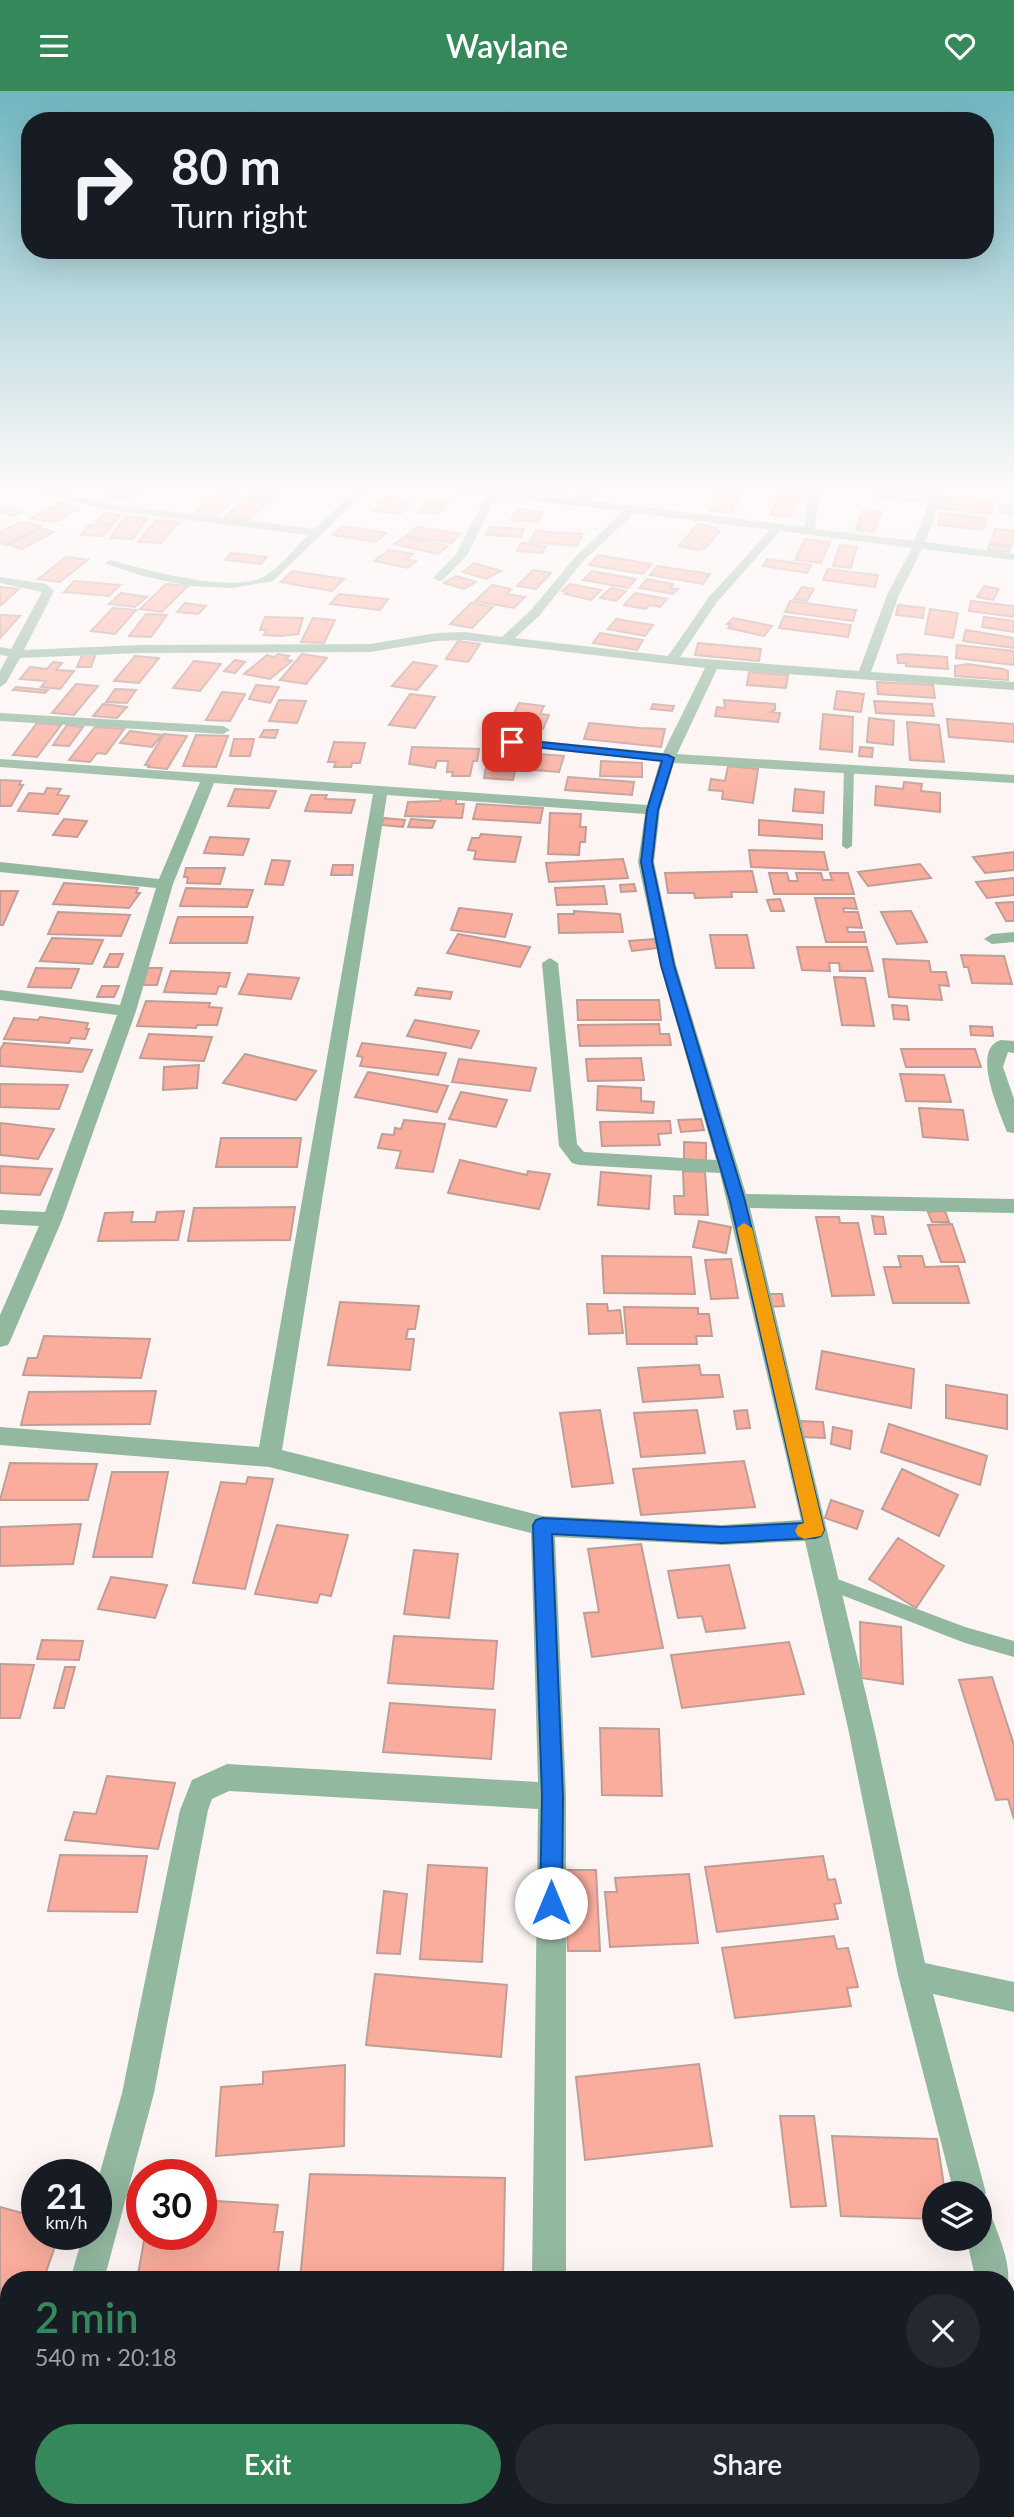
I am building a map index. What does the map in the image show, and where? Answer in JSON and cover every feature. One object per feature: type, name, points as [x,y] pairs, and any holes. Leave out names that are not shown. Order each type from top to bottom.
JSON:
[{"type":"street","points":[[0,683],[43,599]]},
{"type":"street","points":[[507,639],[517,633],[545,599]]},
{"type":"street","points":[[672,659],[714,599]]},
{"type":"street","points":[[864,675],[891,599]]},
{"type":"street","points":[[0,651],[17,654],[140,649],[370,648],[437,637],[465,636],[713,665],[1014,686]]},
{"type":"street","points":[[713,665],[668,758],[653,810],[646,862],[668,965],[738,1201],[861,1728],[913,1975],[967,2181]]},
{"type":"street","points":[[0,717],[223,730]]},
{"type":"street","points":[[512,742],[668,758],[1014,779]]},
{"type":"street","points":[[0,762],[208,780],[381,789],[653,810]]},
{"type":"street","points":[[0,1339],[52,1220],[127,1011],[165,884],[208,780]]},
{"type":"street","points":[[268,1457],[381,789]]},
{"type":"street","points":[[0,867],[165,884]]},
{"type":"street","points":[[992,939],[1014,937]]},
{"type":"street","points":[[550,963],[568,1146],[571,1153],[579,1158],[728,1167]]},
{"type":"street","points":[[0,995],[127,1011]]},
{"type":"street","points":[[1014,1047],[1001,1046],[994,1067],[1014,1127]]},
{"type":"street","points":[[738,1201],[1014,1206]]},
{"type":"street","points":[[0,1217],[52,1220]]},
{"type":"street","points":[[0,1436],[268,1457],[542,1525],[722,1535],[815,1530]]},
{"type":"street","points":[[542,1525],[552,1796],[549,2271]]},
{"type":"street","points":[[89,2271],[138,2093],[194,1810],[202,1790],[227,1777],[552,1796]]},
{"type":"street","points":[[913,1975],[1014,1997]]},
{"type":"street","points":[[985,2251],[991,2271]]},
{"type":"lane","points":[[847,846],[849,769]]},
{"type":"lane","points":[[827,1582],[965,1635],[1014,1649]]},
{"type":"building","points":[[114,599],[144,599],[135,607],[109,604]]},
{"type":"building","points":[[150,599],[175,599],[162,612],[140,609]]},
{"type":"building","points":[[334,599],[388,599],[380,610],[330,604]]},
{"type":"building","points":[[477,599],[523,599],[514,608],[475,601]]},
{"type":"building","points":[[629,599],[667,599],[660,607],[649,605],[646,609],[624,605]]},
{"type":"building","points":[[790,601],[856,610],[853,621],[785,612]]},
{"type":"building","points":[[971,601],[1014,606],[1014,617],[969,611]]},
{"type":"building","points":[[185,603],[206,606],[198,614],[177,612]]},
{"type":"building","points":[[471,603],[493,607],[472,628],[450,624]]},
{"type":"building","points":[[898,605],[924,608],[923,618],[896,615]]},
{"type":"building","points":[[113,608],[136,610],[115,634],[91,631]]},
{"type":"building","points":[[930,609],[958,613],[953,638],[925,634]]},
{"type":"building","points":[[146,614],[167,615],[151,637],[129,636]]},
{"type":"building","points":[[0,615],[20,616],[0,638]]},
{"type":"building","points":[[784,616],[851,625],[848,637],[779,628]]},
{"type":"building","points":[[265,617],[303,618],[298,634],[281,636],[264,635],[266,630],[260,630]]},
{"type":"building","points":[[984,617],[1014,621],[1014,632],[982,627]]},
{"type":"building","points":[[313,618],[335,620],[324,643],[301,642]]},
{"type":"building","points":[[733,618],[772,626],[764,636],[728,628],[731,624],[727,624]]},
{"type":"building","points":[[616,619],[653,625],[645,636],[608,629]]},
{"type":"building","points":[[966,630],[1014,638],[1014,648],[963,641]]},
{"type":"building","points":[[600,633],[643,640],[637,650],[593,643]]},
{"type":"building","points":[[458,641],[480,644],[468,662],[446,659]]},
{"type":"building","points":[[698,643],[761,649],[759,661],[695,655]]},
{"type":"building","points":[[957,645],[1014,651],[1014,665],[956,658]]},
{"type":"building","points":[[83,653],[96,653],[91,667],[77,667]]},
{"type":"building","points":[[278,654],[289,656],[285,659],[292,661],[270,679],[244,674],[267,655],[274,657]]},
{"type":"building","points":[[302,654],[327,658],[306,684],[280,680]]},
{"type":"building","points":[[897,655],[947,657],[948,669],[898,663]]},
{"type":"building","points":[[135,656],[159,658],[139,683],[114,681]]},
{"type":"building","points":[[235,660],[245,662],[235,673],[224,671]]},
{"type":"building","points":[[194,661],[221,664],[200,691],[173,688]]},
{"type":"building","points":[[53,662],[62,663],[56,670],[74,671],[60,689],[41,687],[46,681],[20,679],[30,667],[47,669]]},
{"type":"building","points":[[413,662],[437,666],[417,690],[392,686]]},
{"type":"building","points":[[967,664],[1003,669],[1008,671],[1008,680],[955,676],[955,666]]},
{"type":"building","points":[[749,672],[788,675],[786,688],[747,685]]},
{"type":"building","points":[[877,682],[933,685],[935,698],[878,694]]},
{"type":"building","points":[[76,684],[98,686],[74,715],[52,713]]},
{"type":"building","points":[[256,685],[279,687],[270,703],[249,699]]},
{"type":"building","points":[[16,687],[48,690],[45,693],[13,690]]},
{"type":"building","points":[[115,689],[136,690],[127,703],[106,702]]},
{"type":"building","points":[[837,691],[864,694],[861,712],[834,709]]},
{"type":"building","points":[[222,692],[245,694],[230,721],[206,720]]},
{"type":"building","points":[[410,694],[435,697],[415,728],[389,725]]},
{"type":"building","points":[[279,700],[306,701],[297,723],[269,721]]},
{"type":"building","points":[[724,700],[775,704],[775,710],[771,712],[780,713],[778,722],[715,716],[717,707],[725,708]]},
{"type":"building","points":[[874,701],[932,704],[934,716],[876,713]]},
{"type":"building","points":[[519,703],[544,706],[540,714],[549,715],[543,729],[533,728],[529,736],[504,733]]},
{"type":"building","points":[[103,704],[127,707],[117,718],[93,716]]},
{"type":"building","points":[[653,704],[674,706],[672,711],[651,709]]},
{"type":"building","points":[[823,714],[853,717],[852,752],[820,749]]},
{"type":"building","points":[[869,718],[894,721],[893,745],[867,742]]},
{"type":"building","points":[[947,719],[1014,724],[1014,742],[949,737]]},
{"type":"building","points":[[907,722],[939,725],[944,762],[910,760]]},
{"type":"building","points":[[37,723],[61,725],[37,757],[13,755]]},
{"type":"building","points":[[589,723],[665,729],[661,747],[584,739]]},
{"type":"building","points":[[67,725],[83,727],[69,746],[53,745]]},
{"type":"building","points":[[95,727],[124,729],[106,754],[97,753],[90,762],[69,760]]},
{"type":"building","points":[[264,730],[278,730],[275,738],[260,737]]},
{"type":"building","points":[[130,731],[162,735],[152,747],[120,743]]},
{"type":"building","points":[[164,734],[187,736],[167,769],[148,767],[149,765],[145,765]]},
{"type":"building","points":[[196,735],[228,736],[216,767],[183,766]]},
{"type":"building","points":[[234,739],[254,739],[250,756],[230,756]]},
{"type":"building","points":[[334,742],[365,743],[360,763],[352,763],[351,767],[334,767],[336,762],[328,762]]},
{"type":"building","points":[[412,747],[479,749],[470,776],[452,776],[453,772],[447,772],[448,761],[437,761],[435,768],[409,764]]},
{"type":"building","points":[[490,747],[519,749],[513,780],[484,778]]},
{"type":"building","points":[[860,747],[873,748],[872,757],[859,756]]},
{"type":"building","points":[[539,754],[564,756],[559,772],[534,770]]},
{"type":"building","points":[[601,761],[642,763],[642,777],[600,776]]},
{"type":"building","points":[[728,766],[758,769],[753,803],[722,799],[723,791],[709,790],[711,779],[725,781]]},
{"type":"building","points":[[568,777],[634,782],[632,795],[565,790]]},
{"type":"building","points":[[0,780],[21,781],[19,785],[23,785],[11,806],[0,806]]},
{"type":"building","points":[[904,782],[922,784],[921,791],[940,793],[940,812],[875,805],[876,786],[903,789]]},
{"type":"building","points":[[47,788],[61,789],[57,795],[69,796],[58,814],[18,811],[29,793],[44,794]]},
{"type":"building","points":[[235,789],[276,791],[269,808],[228,806]]},
{"type":"building","points":[[795,789],[824,792],[823,813],[793,811]]},
{"type":"building","points":[[311,795],[327,795],[325,799],[355,800],[351,813],[305,811]]},
{"type":"building","points":[[441,798],[456,799],[456,804],[464,804],[462,818],[405,816],[408,802],[440,801]]},
{"type":"building","points":[[477,804],[543,808],[540,823],[473,819]]},
{"type":"building","points":[[550,813],[581,814],[580,827],[586,827],[585,842],[580,842],[579,855],[548,854]]},
{"type":"building","points":[[384,818],[405,820],[403,827],[381,825]]},
{"type":"building","points":[[64,819],[87,821],[77,837],[53,835]]},
{"type":"building","points":[[411,819],[435,821],[432,828],[408,827]]},
{"type":"building","points":[[759,820],[822,825],[822,839],[759,835]]},
{"type":"building","points":[[481,834],[521,837],[515,862],[474,859],[476,851],[468,850],[472,838],[479,838]]},
{"type":"building","points":[[210,837],[249,839],[243,855],[204,853]]},
{"type":"building","points":[[749,850],[824,852],[828,870],[751,867]]},
{"type":"building","points":[[1014,852],[1014,870],[985,873],[973,857]]},
{"type":"building","points":[[623,859],[628,878],[549,882],[546,863]]},
{"type":"building","points":[[272,860],[290,861],[283,885],[265,884]]},
{"type":"building","points":[[920,864],[931,878],[868,886],[858,872]]},
{"type":"building","points":[[333,865],[353,865],[352,875],[331,875]]},
{"type":"building","points":[[186,868],[225,868],[220,884],[187,883],[188,877],[184,877]]},
{"type":"building","points":[[752,871],[757,892],[731,892],[732,897],[695,898],[694,893],[668,893],[665,873]]},
{"type":"building","points":[[769,873],[787,873],[789,881],[798,881],[796,873],[821,873],[823,880],[832,880],[830,873],[848,873],[854,894],[774,894]]},
{"type":"building","points":[[1014,878],[1014,895],[987,898],[976,882]]},
{"type":"building","points":[[64,883],[138,888],[136,893],[140,893],[129,908],[53,904]]},
{"type":"building","points":[[634,884],[636,891],[621,892],[620,885]]},
{"type":"building","points":[[604,886],[607,904],[557,905],[555,888]]},
{"type":"building","points":[[186,888],[253,890],[247,907],[180,906]]},
{"type":"building","points":[[0,891],[18,891],[3,925],[0,925]]},
{"type":"building","points":[[815,898],[854,898],[857,909],[843,908],[844,912],[858,912],[862,928],[847,927],[848,932],[864,932],[866,942],[826,942]]},
{"type":"building","points":[[780,899],[784,911],[771,911],[767,900]]},
{"type":"building","points":[[1014,902],[1014,921],[1006,921],[996,903]]},
{"type":"building","points":[[459,908],[512,914],[505,937],[451,930]]},
{"type":"building","points":[[574,911],[620,914],[623,932],[559,933],[558,914],[574,914]]},
{"type":"building","points":[[911,911],[927,942],[897,944],[881,912]]},
{"type":"building","points":[[58,912],[130,915],[121,936],[48,934]]},
{"type":"building","points":[[178,917],[253,917],[247,943],[170,943]]},
{"type":"building","points":[[458,934],[530,947],[520,967],[447,953]]},
{"type":"building","points":[[710,935],[747,935],[754,968],[716,968]]},
{"type":"building","points":[[52,938],[103,940],[92,964],[40,961]]},
{"type":"building","points":[[654,939],[658,948],[632,951],[629,941]]},
{"type":"building","points":[[797,947],[867,947],[873,971],[840,971],[839,963],[829,963],[830,971],[802,970]]},
{"type":"building","points":[[110,954],[123,954],[118,967],[104,967]]},
{"type":"building","points":[[961,955],[1004,956],[1012,984],[972,983],[968,967],[964,967]]},
{"type":"building","points":[[883,959],[929,961],[931,972],[946,972],[949,986],[939,985],[942,1000],[889,997]]},
{"type":"building","points":[[36,968],[79,969],[71,988],[28,987]]},
{"type":"building","points":[[148,968],[162,968],[157,985],[143,985]]},
{"type":"building","points":[[171,971],[230,973],[226,987],[219,986],[216,994],[164,992]]},
{"type":"building","points":[[248,974],[299,978],[291,999],[239,994]]},
{"type":"building","points":[[834,977],[865,978],[874,1026],[842,1025]]},
{"type":"building","points":[[102,986],[119,986],[114,997],[97,997]]},
{"type":"building","points":[[418,988],[452,992],[450,999],[415,995]]},
{"type":"building","points":[[577,1000],[659,1000],[661,1020],[578,1020]]},
{"type":"building","points":[[146,1001],[210,1003],[209,1007],[222,1008],[217,1025],[197,1025],[196,1028],[137,1026]]},
{"type":"building","points":[[892,1005],[907,1006],[909,1020],[894,1019]]},
{"type":"building","points":[[40,1017],[88,1023],[86,1029],[89,1029],[85,1039],[71,1038],[69,1043],[4,1039],[14,1018],[38,1020]]},
{"type":"building","points":[[415,1020],[479,1031],[471,1048],[407,1036]]},
{"type":"building","points":[[659,1024],[660,1034],[669,1034],[671,1045],[580,1046],[578,1025]]},
{"type":"building","points":[[970,1026],[992,1027],[993,1036],[971,1035]]},
{"type":"building","points":[[149,1034],[212,1037],[204,1061],[140,1058]]},
{"type":"building","points":[[4,1043],[92,1050],[82,1072],[0,1066],[0,1050]]},
{"type":"building","points":[[362,1043],[446,1053],[438,1075],[360,1066],[363,1057],[357,1056]]},
{"type":"building","points":[[901,1049],[975,1049],[981,1067],[906,1067]]},
{"type":"building","points":[[245,1054],[316,1071],[296,1100],[223,1083]]},
{"type":"building","points":[[641,1058],[644,1080],[588,1081],[586,1059]]},
{"type":"building","points":[[459,1059],[536,1068],[530,1091],[452,1082]]},
{"type":"building","points":[[199,1065],[197,1088],[163,1090],[164,1067]]},
{"type":"building","points":[[368,1072],[448,1086],[437,1112],[355,1097]]},
{"type":"building","points":[[900,1074],[944,1075],[951,1102],[906,1101]]},
{"type":"building","points":[[0,1084],[68,1085],[59,1109],[0,1107]]},
{"type":"building","points":[[598,1086],[641,1088],[641,1101],[654,1102],[653,1113],[597,1110]]},
{"type":"building","points":[[461,1092],[507,1100],[496,1127],[449,1119]]},
{"type":"building","points":[[919,1108],[963,1110],[968,1140],[923,1137]]},
{"type":"building","points":[[701,1119],[704,1130],[681,1132],[678,1120]]},
{"type":"building","points":[[404,1120],[445,1124],[433,1172],[396,1168],[401,1151],[378,1148],[382,1134],[394,1135],[395,1128],[401,1129]]},
{"type":"building","points":[[670,1121],[671,1133],[658,1134],[660,1145],[602,1146],[600,1122]]},
{"type":"building","points":[[0,1123],[54,1129],[38,1159],[0,1155]]},
{"type":"building","points":[[221,1138],[301,1138],[297,1167],[216,1167]]},
{"type":"building","points":[[684,1142],[706,1143],[706,1161],[684,1159]]},
{"type":"building","points":[[460,1160],[527,1175],[528,1171],[550,1174],[539,1209],[448,1193]]},
{"type":"building","points":[[0,1166],[52,1169],[40,1195],[0,1193]]},
{"type":"building","points":[[683,1171],[705,1172],[708,1215],[675,1214],[674,1196],[684,1196]]},
{"type":"building","points":[[601,1172],[651,1176],[649,1209],[598,1205]]},
{"type":"building","points":[[295,1207],[290,1240],[188,1241],[194,1208]]},
{"type":"building","points":[[184,1211],[178,1240],[98,1241],[105,1213],[133,1212],[131,1222],[155,1222],[157,1212]]},
{"type":"building","points":[[945,1211],[949,1222],[932,1222],[928,1212]]},
{"type":"building","points":[[872,1216],[883,1217],[886,1234],[875,1234]]},
{"type":"building","points":[[816,1217],[839,1217],[840,1223],[858,1223],[874,1295],[832,1296]]},
{"type":"building","points":[[699,1221],[731,1227],[726,1253],[693,1247]]},
{"type":"building","points":[[952,1224],[965,1262],[941,1262],[928,1225]]},
{"type":"building","points":[[602,1256],[691,1257],[695,1294],[604,1293]]},
{"type":"building","points":[[898,1256],[922,1256],[925,1267],[958,1266],[969,1303],[893,1303],[884,1267],[901,1267]]},
{"type":"building","points":[[731,1259],[738,1298],[711,1299],[705,1260]]},
{"type":"building","points":[[765,1294],[782,1294],[784,1306],[768,1307]]},
{"type":"building","points":[[340,1302],[419,1306],[415,1329],[408,1329],[406,1339],[414,1339],[410,1370],[328,1365]]},
{"type":"building","points":[[587,1304],[607,1304],[608,1311],[620,1310],[623,1333],[589,1334]]},
{"type":"building","points":[[624,1307],[698,1308],[698,1314],[709,1314],[712,1336],[696,1336],[697,1344],[627,1344]]},
{"type":"building","points":[[44,1336],[150,1339],[141,1378],[23,1375],[28,1358],[37,1358]]},
{"type":"building","points":[[822,1351],[914,1369],[911,1408],[816,1389]]},
{"type":"building","points":[[699,1365],[701,1375],[719,1375],[723,1397],[643,1402],[638,1368]]},
{"type":"building","points":[[946,1385],[1007,1395],[1007,1429],[946,1418]]},
{"type":"building","points":[[156,1391],[150,1424],[21,1425],[29,1392]]},
{"type":"building","points":[[600,1410],[613,1483],[572,1487],[560,1413]]},
{"type":"building","points":[[697,1410],[705,1453],[641,1457],[634,1413]]},
{"type":"building","points":[[747,1410],[750,1428],[737,1429],[734,1411]]},
{"type":"building","points":[[801,1421],[823,1422],[825,1438],[802,1437]]},
{"type":"building","points":[[889,1424],[987,1456],[980,1485],[881,1452]]},
{"type":"building","points":[[833,1427],[852,1431],[850,1449],[831,1444]]},
{"type":"building","points":[[744,1461],[755,1507],[641,1515],[633,1469]]},
{"type":"building","points":[[10,1463],[97,1464],[88,1500],[0,1500]]},
{"type":"building","points":[[902,1469],[958,1495],[939,1536],[882,1509]]},
{"type":"building","points":[[112,1472],[168,1472],[152,1557],[93,1557]]},
{"type":"building","points":[[248,1477],[273,1479],[245,1589],[193,1583],[221,1482],[246,1484]]},
{"type":"building","points":[[831,1500],[863,1511],[857,1529],[825,1518]]},
{"type":"building","points":[[81,1524],[73,1564],[0,1566],[0,1527]]},
{"type":"building","points":[[277,1525],[348,1535],[331,1596],[320,1594],[317,1603],[255,1594]]},
{"type":"building","points":[[898,1538],[944,1566],[916,1608],[869,1579]]},
{"type":"building","points":[[641,1544],[663,1648],[592,1657],[584,1613],[599,1612],[588,1549]]},
{"type":"building","points":[[414,1550],[458,1554],[449,1618],[404,1614]]},
{"type":"building","points":[[729,1565],[745,1628],[706,1632],[702,1616],[678,1618],[668,1571]]},
{"type":"building","points":[[111,1577],[167,1585],[155,1618],[98,1609]]},
{"type":"building","points":[[860,1622],[901,1627],[903,1684],[861,1678]]},
{"type":"building","points":[[394,1636],[497,1641],[493,1689],[388,1683]]},
{"type":"building","points":[[42,1640],[83,1641],[79,1660],[37,1659]]},
{"type":"building","points":[[789,1642],[804,1694],[682,1708],[671,1655]]},
{"type":"building","points":[[0,1664],[34,1665],[20,1718],[0,1718]]},
{"type":"building","points":[[65,1667],[75,1667],[64,1708],[54,1708]]},
{"type":"building","points":[[992,1677],[1014,1745],[1014,1819],[1008,1799],[996,1800],[959,1680]]},
{"type":"building","points":[[390,1703],[495,1710],[491,1759],[383,1752]]},
{"type":"building","points":[[600,1728],[659,1729],[662,1796],[602,1795]]},
{"type":"building","points":[[107,1776],[175,1783],[158,1849],[65,1840],[74,1812],[96,1814]]},
{"type":"building","points":[[60,1855],[147,1856],[137,1912],[48,1911]]},
{"type":"building","points":[[823,1856],[828,1880],[835,1879],[841,1903],[834,1904],[838,1919],[717,1932],[705,1867]]},
{"type":"building","points":[[428,1865],[487,1868],[482,1962],[420,1959]]},
{"type":"building","points":[[564,1870],[596,1870],[600,1951],[568,1951]]},
{"type":"building","points":[[689,1874],[698,1943],[610,1947],[605,1892],[617,1892],[615,1878]]},
{"type":"building","points":[[384,1891],[407,1894],[400,1954],[377,1953]]},
{"type":"building","points":[[834,1936],[837,1949],[848,1948],[858,1987],[847,1988],[851,2006],[735,2018],[722,1948]]},
{"type":"building","points":[[375,1974],[507,1985],[501,2057],[366,2045]]},
{"type":"building","points":[[699,2064],[712,2146],[585,2160],[576,2077]]},
{"type":"building","points":[[345,2065],[344,2146],[216,2156],[221,2087],[263,2084],[263,2072]]},
{"type":"building","points":[[780,2116],[814,2116],[826,2206],[791,2207]]},
{"type":"building","points":[[832,2136],[937,2139],[943,2181],[922,2181],[922,2219],[841,2216]]},
{"type":"building","points":[[310,2174],[505,2178],[503,2271],[301,2271]]},
{"type":"building","points":[[217,2201],[278,2205],[274,2232],[283,2232],[278,2271],[139,2271],[142,2250],[217,2250]]},
{"type":"building","points":[[0,2207],[21,2213],[21,2250],[54,2250],[46,2271],[0,2271]]},
{"type":"slow traffic","points":[[744,1228],[815,1530],[804,1531]]},
{"type":"route","points":[[512,742],[668,758],[653,810],[646,862],[668,965],[738,1201],[815,1530],[722,1535],[542,1525],[552,1796],[551,1903]]}]
